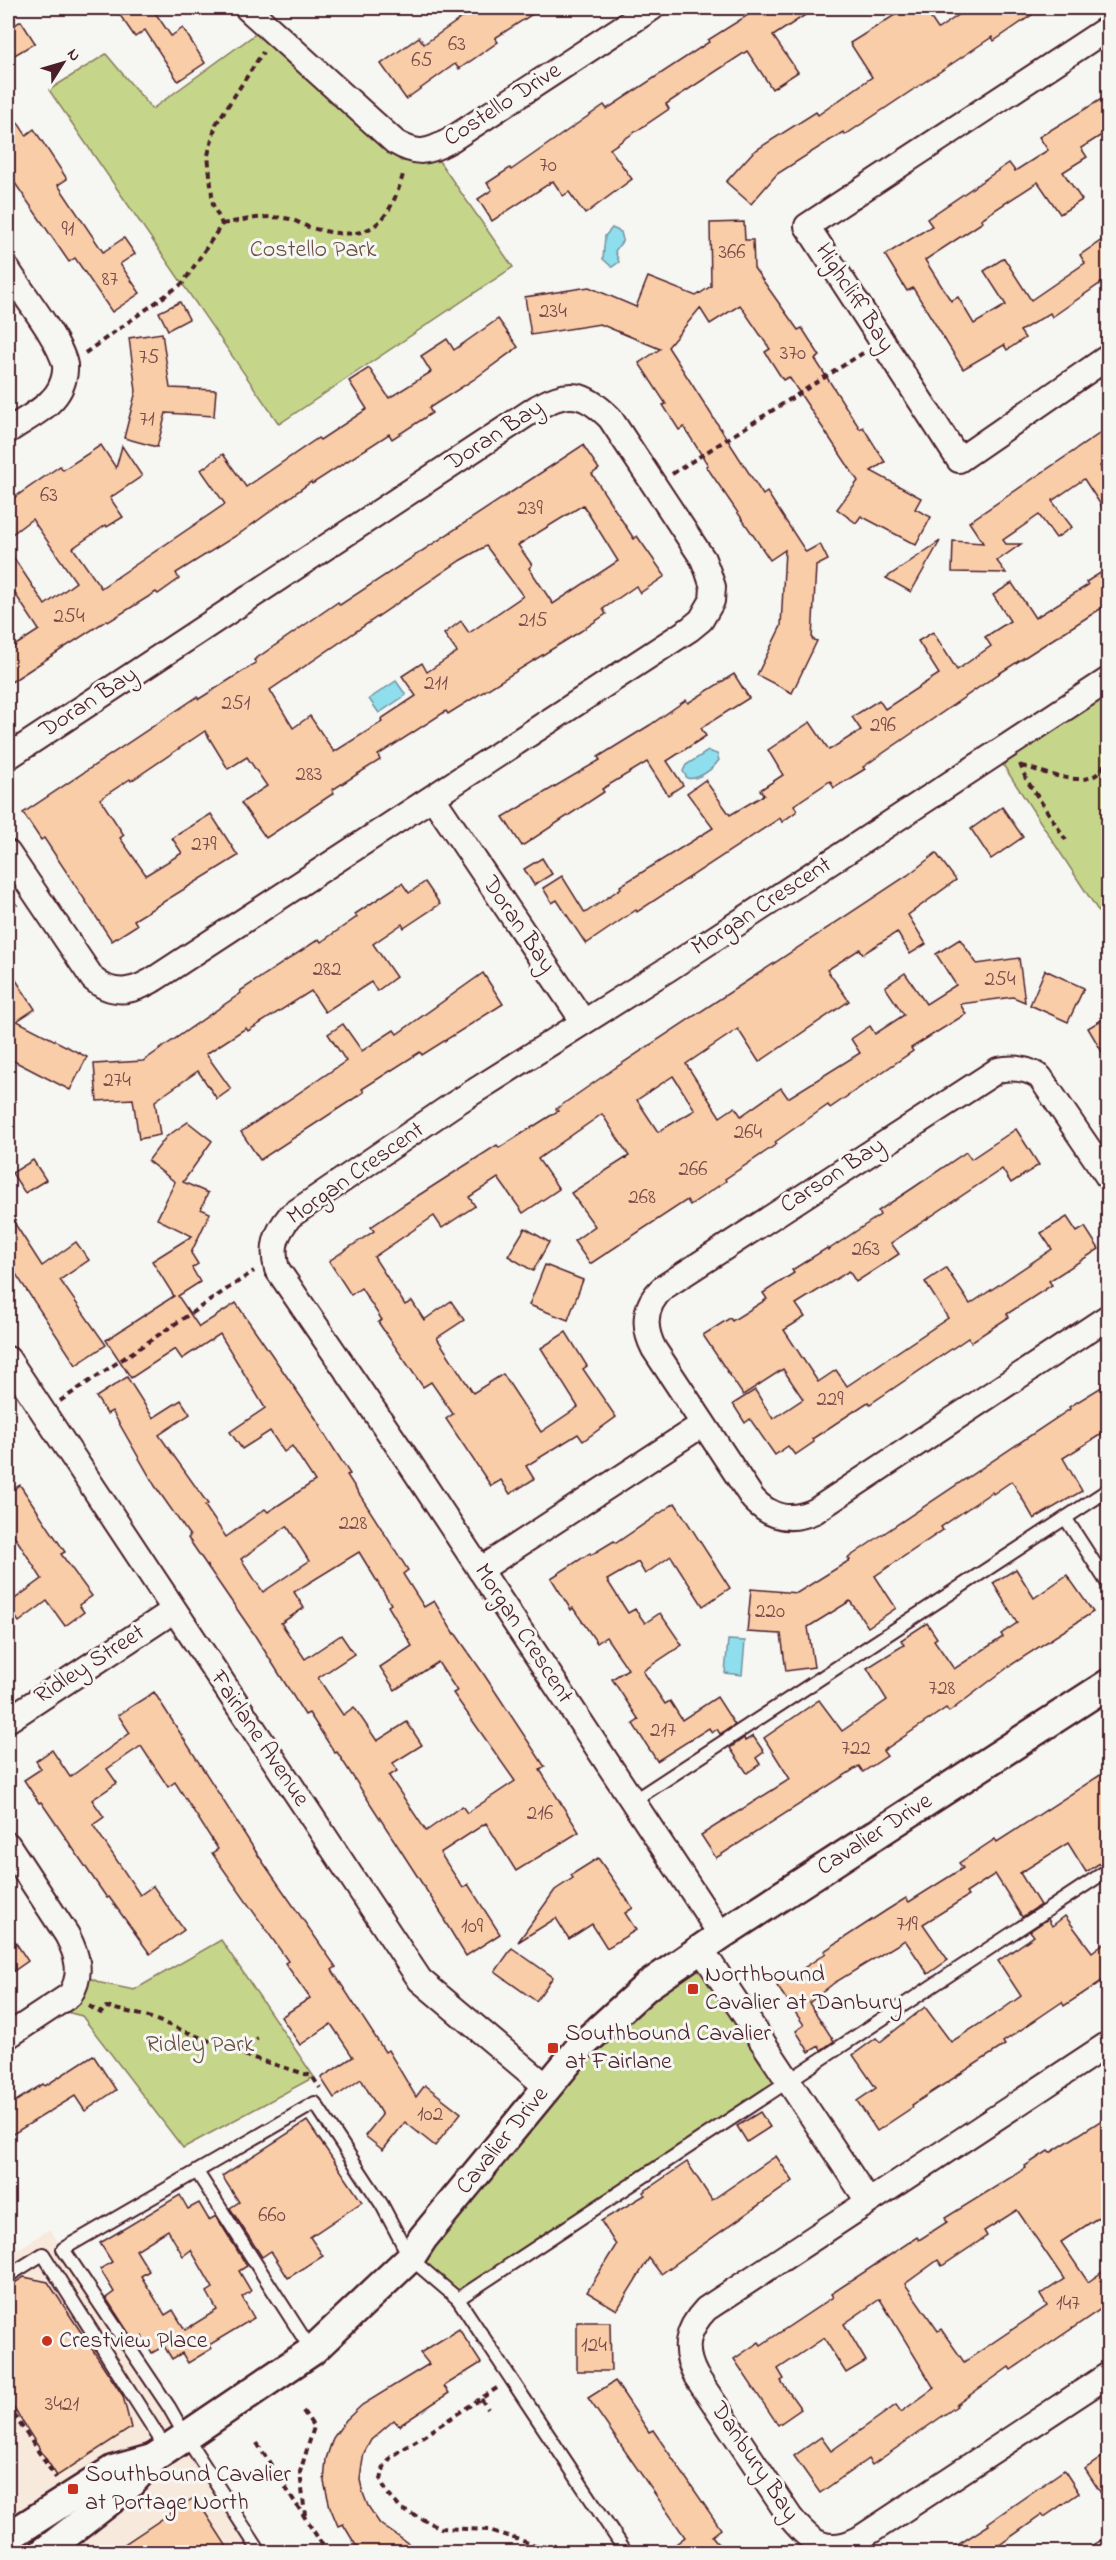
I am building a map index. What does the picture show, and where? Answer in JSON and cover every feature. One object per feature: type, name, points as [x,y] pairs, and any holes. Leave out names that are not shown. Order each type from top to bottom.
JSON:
[{"type":"street","points":[[247,8],[395,142],[409,150]]},
{"type":"street","name":"Costello Drive","points":[[409,150],[434,149],[449,141],[652,8]]},
{"type":"street","name":"Highcliff Bay","points":[[1108,28],[807,226],[959,460],[1108,357]]},
{"type":"street","points":[[8,270],[58,348],[65,367],[64,380],[55,396],[45,406],[8,431]]},
{"type":"street","name":"Doran Bay","points":[[8,757],[549,400],[562,396],[584,397],[610,418],[703,560],[713,587],[708,612],[680,636],[159,976],[132,991],[107,989],[93,979],[8,853]]},
{"type":"street","name":"Morgan Crescent","points":[[711,1942],[633,1801],[323,1332],[277,1269],[274,1258],[276,1236],[290,1216],[458,1101],[668,969],[1108,680]]},
{"type":"street","name":"Doran Bay","points":[[433,798],[584,1021]]},
{"type":"street","name":"Carson Bay","points":[[1108,1177],[1040,1077],[1025,1070],[1009,1068],[987,1076],[664,1287],[652,1299],[646,1319],[646,1336],[760,1506],[779,1516],[790,1518],[815,1511],[1108,1317]]},
{"type":"street","name":"Fairlane Avenue","points":[[8,1359],[173,1611],[420,1980],[547,2087]]},
{"type":"street","points":[[480,1570],[703,1424]]},
{"type":"street","name":"Ridley Street","points":[[8,1720],[173,1611]]},
{"type":"street","name":"Cavalier Drive","points":[[44,2553],[125,2489],[169,2448],[312,2351],[411,2258],[423,2238],[582,2044],[647,1986],[1108,1684]]},
{"type":"street","points":[[8,1845],[75,1950],[79,1972],[76,1985],[70,1995],[8,2036]]},
{"type":"street","points":[[711,1942],[788,2079],[868,2201]]},
{"type":"street","name":"Danbury Bay","points":[[1108,2044],[706,2309],[697,2319],[687,2341],[690,2364],[696,2376],[804,2535],[827,2546],[838,2548],[859,2539],[1108,2375]]},
{"type":"street","name":"Cavalier Drive","points":[[8,2537],[113,2470],[169,2448]]},
{"type":"lane","points":[[633,1801],[1108,1490]]},
{"type":"lane","points":[[1066,1519],[1108,1584]]},
{"type":"lane","points":[[458,2299],[788,2079],[1108,1870]]},
{"type":"lane","points":[[169,2448],[169,2407],[63,2249],[315,2103],[382,2205],[411,2258],[458,2299],[626,2553]]},
{"type":"lane","points":[[197,2172],[312,2351]]},
{"type":"lane","points":[[8,2276],[43,2254],[169,2448],[260,2553]]},
{"type":"lane","points":[[1095,2553],[1108,2544]]},
{"type":"path","points":[[222,224],[213,205],[208,155],[216,124],[276,34]]},
{"type":"path","points":[[65,367],[183,283],[222,224],[260,217],[291,219],[310,227],[344,235],[362,232],[385,218],[397,196],[409,150]]},
{"type":"path","points":[[654,486],[882,341]]},
{"type":"path","points":[[1066,840],[1026,779],[1021,765],[1081,780],[1093,778],[1102,769],[1108,752]]},
{"type":"path","points":[[42,1413],[274,1258]]},
{"type":"path","points":[[70,1995],[101,2013],[106,2007],[146,2016],[238,2052],[312,2076],[324,2095]]},
{"type":"path","points":[[238,2052],[258,2038]]},
{"type":"path","points":[[511,2379],[391,2457],[384,2467],[381,2480],[387,2493],[401,2509],[441,2528],[489,2530],[556,2553]]},
{"type":"path","points":[[481,2399],[488,2409]]},
{"type":"path","points":[[8,2406],[58,2481]]},
{"type":"path","points":[[303,2411],[314,2427],[300,2472],[307,2522]]},
{"type":"path","points":[[257,2443],[327,2553]]},
{"type":"shaded area","points":[[49,2229],[260,2552],[8,2552],[8,2256]]},
{"type":"green space","name":"Costello Park","points":[[257,33],[401,161],[439,161],[513,267],[279,424],[49,90],[106,54],[152,109]]},
{"type":"green space","points":[[1108,680],[1108,926],[996,754]]},
{"type":"green space","name":"Ridley Park","points":[[221,1940],[314,2077],[183,2148],[82,2016],[51,2008],[79,1973],[101,1983],[134,1990]]},
{"type":"green space","points":[[701,1949],[788,2079],[458,2299],[410,2258],[547,2087]]},
{"type":"water","points":[[612,228],[621,232],[623,240],[615,251],[619,262],[612,267],[603,259],[605,236]]},
{"type":"water","points":[[396,681],[406,695],[379,713],[369,699]]},
{"type":"water","points":[[708,751],[717,754],[719,760],[700,776],[687,778],[683,771],[686,765]]},
{"type":"water","points":[[728,1640],[745,1641],[742,1675],[725,1673]]},
{"type":"building","points":[[115,8],[152,8],[171,36],[183,28],[205,63],[178,81],[145,30],[135,37]]},
{"type":"building","points":[[476,8],[542,8],[495,38],[498,42],[459,69],[455,64],[406,99],[381,64],[419,37],[424,44]]},
{"type":"building","points":[[759,8],[816,8],[773,36],[798,72],[772,89],[747,51],[666,104],[669,109],[610,149],[632,179],[585,214],[569,192],[563,196],[553,181],[492,221],[478,199],[492,190],[487,183],[510,168],[511,170],[604,105],[607,109]]},
{"type":"building","points":[[906,8],[924,8],[938,29],[969,8],[1042,8],[994,41],[992,37],[845,135],[843,132],[777,174],[751,204],[726,182],[753,152],[816,112],[818,115],[872,77],[850,43]]},
{"type":"building","points":[[21,21],[35,43],[13,56],[8,47],[8,29]]},
{"type":"building","points":[[1108,95],[1108,131],[1081,148],[1087,157],[1063,172],[1082,200],[1060,214],[1038,182],[981,219],[983,222],[925,260],[951,301],[958,297],[974,324],[1006,305],[984,271],[1004,258],[1031,300],[1085,263],[1080,255],[1108,236],[1108,278],[1052,317],[1050,313],[1020,331],[1025,338],[1007,350],[1004,345],[963,369],[913,288],[907,291],[885,255],[932,226],[927,219],[1009,163],[1015,171],[1048,150],[1039,137]]},
{"type":"building","points":[[8,108],[26,135],[34,129],[67,179],[58,185],[103,252],[124,238],[135,254],[120,264],[140,293],[112,312],[75,258],[69,262],[8,173]]},
{"type":"building","points":[[744,222],[745,240],[753,240],[754,268],[798,330],[802,328],[820,356],[815,359],[860,429],[863,427],[885,462],[871,471],[921,498],[915,509],[931,517],[916,545],[861,516],[856,523],[837,509],[858,481],[789,377],[783,380],[765,352],[770,349],[740,305],[710,324],[700,308],[668,347],[763,495],[767,492],[806,552],[820,544],[828,560],[816,566],[812,639],[817,641],[792,693],[757,675],[781,626],[785,550],[770,560],[706,466],[708,465],[684,427],[679,430],[663,405],[666,404],[639,363],[660,349],[600,324],[531,335],[525,297],[589,287],[636,307],[648,277],[696,296],[711,286],[710,223]]},
{"type":"building","points":[[180,302],[189,319],[168,330],[159,312]]},
{"type":"building","points":[[498,319],[518,347],[429,408],[432,413],[392,439],[389,434],[312,484],[311,482],[242,532],[176,573],[179,579],[158,594],[156,592],[108,622],[107,620],[8,684],[8,650],[39,630],[8,583],[8,549],[45,605],[76,582],[32,519],[8,537],[8,502],[60,466],[63,470],[101,445],[116,468],[122,446],[142,476],[110,498],[123,517],[107,527],[106,525],[73,548],[101,588],[225,504],[201,470],[223,454],[246,487],[318,438],[320,440],[367,409],[349,381],[369,368],[389,398],[431,372],[421,356],[447,339],[454,350]]},
{"type":"building","points":[[162,333],[170,388],[216,390],[214,416],[166,413],[157,447],[124,438],[136,391],[129,338]]},
{"type":"building","points":[[1108,428],[1108,460],[1100,466],[1108,479],[1108,516],[1084,479],[1052,501],[1072,527],[1056,538],[1039,515],[1003,540],[1006,544],[1021,544],[997,561],[1006,573],[952,572],[953,541],[983,543],[969,522]]},
{"type":"building","points":[[583,445],[599,469],[592,474],[634,539],[637,536],[665,576],[640,593],[636,586],[603,609],[606,614],[581,631],[448,714],[446,711],[378,755],[380,760],[332,790],[334,793],[266,838],[241,803],[267,786],[247,757],[228,769],[205,731],[131,781],[130,779],[100,799],[124,835],[120,838],[146,875],[182,853],[172,838],[211,814],[238,856],[134,920],[137,925],[112,941],[44,838],[41,840],[23,813],[197,697],[199,699],[256,663],[254,660],[338,602],[340,605]],"holes":[[[583,505],[618,561],[553,604],[529,568],[532,565],[518,545]],[[486,546],[523,596],[469,633],[461,621],[444,634],[457,652],[427,672],[422,663],[402,676],[416,696],[381,719],[382,722],[334,752],[310,716],[293,728],[270,690],[461,560]]]},
{"type":"building","points":[[940,541],[911,592],[886,578]]},
{"type":"building","points":[[1108,568],[1108,604],[1000,673],[863,767],[865,769],[834,788],[830,781],[794,805],[797,811],[782,822],[780,818],[586,944],[557,900],[552,903],[543,888],[562,876],[585,913],[621,888],[620,886],[713,828],[687,793],[705,780],[730,815],[764,795],[760,790],[783,775],[768,750],[810,722],[829,750],[861,730],[852,717],[879,700],[885,709],[939,674],[918,641],[933,632],[957,670],[991,646],[985,637],[1010,621],[993,595],[1012,583],[1035,618],[1088,585],[1086,582]]},
{"type":"building","points":[[734,674],[749,698],[701,728],[706,736],[667,761],[683,785],[668,795],[647,762],[602,789],[604,792],[522,846],[503,817],[600,760],[598,757],[686,700],[688,703]]},
{"type":"building","points":[[1002,807],[1023,837],[991,859],[971,829]]},
{"type":"building","points":[[936,853],[956,880],[908,915],[926,944],[910,954],[897,932],[863,954],[860,949],[827,970],[849,1001],[759,1062],[738,1029],[686,1064],[720,1117],[735,1107],[741,1116],[781,1088],[788,1098],[860,1053],[851,1039],[870,1026],[875,1034],[904,1015],[885,987],[905,973],[926,1004],[956,985],[936,954],[960,939],[977,964],[1019,958],[1025,1002],[1013,997],[960,1004],[966,1014],[911,1048],[913,1051],[830,1108],[828,1105],[690,1205],[687,1200],[590,1264],[574,1241],[595,1226],[571,1193],[629,1156],[602,1114],[538,1159],[559,1189],[523,1213],[498,1178],[469,1197],[475,1206],[442,1228],[434,1216],[374,1257],[405,1305],[412,1301],[424,1320],[451,1301],[464,1320],[437,1338],[473,1393],[503,1374],[541,1432],[578,1407],[541,1348],[566,1332],[587,1366],[583,1369],[616,1417],[583,1441],[578,1434],[526,1466],[534,1479],[510,1494],[501,1480],[491,1486],[446,1419],[453,1414],[431,1382],[423,1387],[378,1322],[382,1320],[361,1288],[351,1295],[329,1261],[374,1231],[371,1227],[405,1204],[497,1145],[499,1148],[558,1111],[556,1109],[615,1068],[908,875]],"holes":[[[673,1076],[695,1110],[658,1132],[637,1100]]]},
{"type":"building","points":[[542,858],[552,874],[534,885],[524,869]]},
{"type":"building","points":[[425,882],[440,904],[404,928],[402,924],[373,944],[396,977],[377,991],[371,982],[325,1012],[311,991],[248,1031],[246,1028],[206,1054],[231,1089],[217,1099],[198,1071],[155,1101],[160,1135],[139,1139],[133,1099],[97,1101],[94,1064],[143,1061],[241,993],[240,991],[319,939],[321,942],[357,917],[355,914],[402,883],[409,893]]},
{"type":"building","points":[[8,968],[35,1009],[17,1021],[87,1057],[70,1090],[8,1058]]},
{"type":"building","points":[[1045,970],[1084,988],[1068,1022],[1030,1005]]},
{"type":"building","points":[[483,973],[503,1004],[422,1055],[420,1052],[362,1089],[364,1092],[260,1160],[241,1132],[346,1061],[328,1034],[343,1024],[362,1051],[394,1030],[397,1034]]},
{"type":"building","points":[[1108,1016],[1108,1062],[1088,1028]]},
{"type":"building","points":[[188,1122],[212,1141],[183,1182],[208,1193],[201,1209],[210,1213],[191,1253],[198,1264],[192,1268],[200,1282],[178,1296],[199,1327],[236,1303],[321,1426],[350,1474],[347,1475],[408,1570],[403,1574],[424,1607],[434,1601],[545,1767],[540,1770],[579,1832],[516,1871],[486,1823],[440,1853],[463,1888],[468,1884],[500,1934],[466,1956],[445,1919],[337,1752],[335,1753],[309,1713],[305,1715],[254,1634],[188,1538],[190,1536],[155,1486],[112,1411],[107,1414],[96,1397],[127,1377],[153,1418],[181,1400],[190,1414],[159,1435],[208,1504],[205,1506],[226,1537],[265,1509],[268,1512],[315,1481],[292,1446],[284,1452],[270,1431],[242,1449],[230,1432],[265,1408],[220,1334],[182,1359],[175,1349],[131,1378],[106,1340],[174,1296],[152,1261],[192,1236],[157,1219],[175,1182],[148,1161],[166,1137]],"holes":[[[287,1526],[309,1561],[263,1592],[241,1559]],[[359,1552],[391,1604],[388,1606],[412,1646],[380,1667],[395,1690],[438,1662],[457,1691],[453,1693],[515,1781],[467,1813],[462,1806],[426,1831],[389,1776],[397,1771],[393,1763],[422,1745],[407,1722],[377,1741],[354,1707],[343,1715],[318,1678],[354,1654],[341,1635],[305,1659],[281,1623],[304,1608],[294,1592]]]},
{"type":"building","points":[[1016,1129],[1039,1165],[1011,1183],[1002,1169],[891,1243],[899,1254],[856,1282],[849,1271],[796,1304],[805,1317],[784,1330],[818,1382],[836,1370],[847,1386],[948,1318],[925,1282],[946,1268],[970,1304],[1052,1249],[1041,1233],[1067,1217],[1077,1232],[1085,1227],[1099,1249],[1049,1281],[1052,1285],[1007,1314],[1009,1317],[971,1342],[968,1338],[870,1404],[868,1402],[812,1439],[814,1442],[795,1455],[788,1446],[775,1455],[750,1419],[745,1423],[733,1404],[755,1390],[773,1419],[803,1399],[783,1369],[743,1395],[703,1335],[730,1318],[732,1321],[767,1299],[763,1293],[794,1273],[792,1270],[827,1248],[828,1250],[880,1215],[878,1211],[966,1152],[971,1159]]},
{"type":"building","points":[[33,1160],[46,1180],[25,1193],[12,1173]]},
{"type":"building","points":[[8,1213],[42,1266],[76,1242],[89,1260],[60,1280],[106,1345],[76,1365],[8,1262]]},
{"type":"building","points":[[525,1228],[549,1242],[533,1271],[508,1256]]},
{"type":"building","points":[[545,1265],[583,1280],[568,1320],[529,1305]]},
{"type":"building","points":[[1108,1383],[1108,1430],[1063,1458],[1082,1491],[1034,1519],[1012,1481],[993,1494],[992,1492],[941,1527],[943,1530],[875,1576],[896,1608],[868,1627],[850,1601],[808,1627],[814,1667],[786,1671],[781,1634],[747,1632],[751,1589],[797,1593],[850,1560],[848,1558],[1070,1409],[1069,1407]]},
{"type":"building","points":[[20,1485],[65,1552],[61,1554],[92,1596],[79,1605],[84,1612],[65,1626],[47,1601],[19,1622],[8,1606],[42,1579],[8,1526],[8,1493]]},
{"type":"building","points":[[675,1503],[730,1588],[703,1606],[671,1556],[645,1574],[638,1562],[607,1580],[628,1613],[635,1609],[645,1623],[660,1613],[682,1645],[643,1671],[665,1704],[670,1701],[682,1720],[717,1697],[735,1725],[720,1734],[717,1729],[712,1733],[709,1728],[657,1761],[633,1724],[639,1720],[612,1679],[628,1669],[606,1637],[597,1643],[573,1608],[571,1610],[551,1578],[590,1553],[591,1555],[614,1541],[616,1543]]},
{"type":"building","points":[[1016,1569],[1034,1598],[1067,1575],[1093,1612],[1011,1665],[949,1712],[946,1708],[883,1751],[887,1756],[863,1772],[859,1766],[716,1858],[701,1835],[790,1779],[764,1738],[819,1700],[842,1731],[887,1700],[867,1668],[904,1645],[901,1640],[927,1623],[937,1638],[934,1640],[954,1669],[1003,1637],[1001,1634],[1017,1623],[993,1583]]},
{"type":"building","points":[[154,1692],[258,1855],[336,1967],[332,1970],[385,2052],[388,2050],[416,2097],[425,2085],[461,2113],[435,2146],[405,2122],[383,2150],[365,2136],[382,2115],[361,2079],[334,2098],[321,2078],[353,2057],[331,2024],[300,2045],[281,2017],[310,1998],[285,1963],[288,1961],[212,1853],[218,1849],[175,1782],[168,1787],[141,1746],[107,1769],[117,1783],[92,1800],[104,1817],[93,1825],[140,1895],[153,1886],[184,1930],[150,1954],[109,1897],[107,1898],[24,1780],[41,1769],[36,1761],[52,1750],[70,1777],[130,1733],[118,1715]]},
{"type":"building","points":[[753,1736],[764,1752],[756,1758],[760,1764],[747,1773],[730,1748],[744,1738],[745,1741]]},
{"type":"building","points":[[1108,1770],[1108,1858],[1086,1872],[1068,1843],[1020,1873],[1040,1905],[1022,1917],[995,1874],[966,1893],[968,1896],[923,1924],[948,1960],[928,1974],[905,1940],[834,1983],[809,2003],[834,2041],[821,2050],[819,2046],[809,2052],[796,2031],[804,2025],[777,1986],[826,1953],[824,1951],[887,1910],[906,1898],[909,1902],[963,1868],[959,1863],[995,1839],[997,1842]]},
{"type":"building","points":[[598,1858],[633,1908],[625,1913],[636,1930],[607,1948],[592,1924],[569,1939],[556,1918],[518,1942],[555,1890],[573,1878],[571,1875]]},
{"type":"building","points":[[1065,1916],[1092,1952],[1108,1940],[1108,1977],[1064,2006],[1062,2002],[1003,2042],[1005,2045],[912,2105],[913,2107],[877,2131],[857,2101],[876,2088],[853,2055],[876,2038],[880,2042],[925,2007],[951,2042],[1000,2011],[1021,1996],[998,1961],[1034,1936],[1030,1931],[1048,1919],[1052,1926]]},
{"type":"building","points":[[8,1931],[28,1961],[8,1975]]},
{"type":"building","points":[[512,1948],[553,1977],[536,2001],[495,1972]]},
{"type":"building","points":[[93,2055],[116,2090],[85,2111],[75,2096],[8,2137],[8,2106],[43,2084],[45,2086]]},
{"type":"building","points":[[760,2112],[770,2127],[747,2142],[737,2126]]},
{"type":"building","points":[[1108,2116],[1108,2211],[1061,2242],[1088,2282],[1108,2268],[1108,2304],[1011,2370],[1009,2367],[872,2465],[868,2459],[820,2493],[794,2456],[821,2437],[831,2451],[896,2405],[901,2412],[934,2388],[880,2299],[844,2324],[866,2361],[846,2373],[824,2338],[778,2369],[784,2379],[781,2381],[801,2409],[778,2425],[734,2359],[759,2342],[761,2345],[833,2297],[831,2294],[917,2237],[919,2240],[947,2222],[945,2218],[1026,2168],[1025,2166],[1048,2151],[1050,2153]],"holes":[[[1017,2210],[1064,2279],[1040,2295],[1047,2306],[964,2362],[941,2329],[938,2331],[905,2284],[938,2260],[942,2266],[987,2236],[984,2231]]]},
{"type":"building","points":[[307,2121],[362,2202],[310,2237],[323,2256],[288,2278],[271,2251],[262,2257],[230,2208],[239,2202],[222,2176]]},
{"type":"building","points":[[776,2156],[793,2181],[661,2274],[649,2258],[617,2310],[587,2292],[616,2245],[601,2221],[645,2195],[643,2192],[687,2162],[712,2200]]},
{"type":"building","points":[[180,2195],[188,2209],[199,2203],[209,2220],[216,2216],[247,2266],[239,2271],[251,2291],[242,2297],[254,2318],[209,2345],[211,2349],[188,2363],[182,2353],[172,2359],[164,2346],[152,2353],[142,2336],[134,2341],[106,2298],[114,2292],[100,2269],[112,2262],[100,2243]],"holes":[[[168,2230],[183,2256],[191,2250],[213,2288],[207,2292],[217,2310],[185,2330],[173,2310],[165,2315],[141,2276],[149,2271],[136,2250]]]},
{"type":"building","name":"Crestview Place","points":[[24,2277],[48,2282],[123,2396],[131,2428],[57,2476],[11,2404],[8,2403],[8,2287]]},
{"type":"building","points":[[577,2322],[610,2322],[611,2371],[577,2371]]},
{"type":"building","points":[[459,2329],[481,2363],[444,2386],[449,2393],[399,2426],[394,2420],[371,2440],[364,2453],[362,2465],[360,2480],[363,2493],[368,2506],[380,2524],[422,2553],[364,2553],[355,2544],[343,2524],[338,2526],[330,2507],[324,2482],[326,2459],[333,2438],[346,2420],[362,2405],[429,2364],[420,2353]]},
{"type":"building","points":[[615,2381],[649,2432],[653,2430],[721,2529],[712,2536],[726,2553],[664,2553],[685,2537],[588,2398]]},
{"type":"building","points":[[1108,2453],[1108,2504],[1085,2469]]},
{"type":"building","points":[[1064,2470],[1079,2493],[1044,2517],[1042,2515],[988,2553],[945,2553],[989,2525],[988,2523]]},
{"type":"building","points":[[195,2497],[231,2553],[111,2553]]},
{"type":"place","name":"Northbound Cavalier at Danbury","points":[[693,1989]]},
{"type":"place","name":"Southbound Cavalier at Fairlane","points":[[553,2048]]},
{"type":"place","name":"Crestview Place","points":[[47,2341]]},
{"type":"place","name":"Southbound Cavalier at Portage North","points":[[73,2489]]}]
